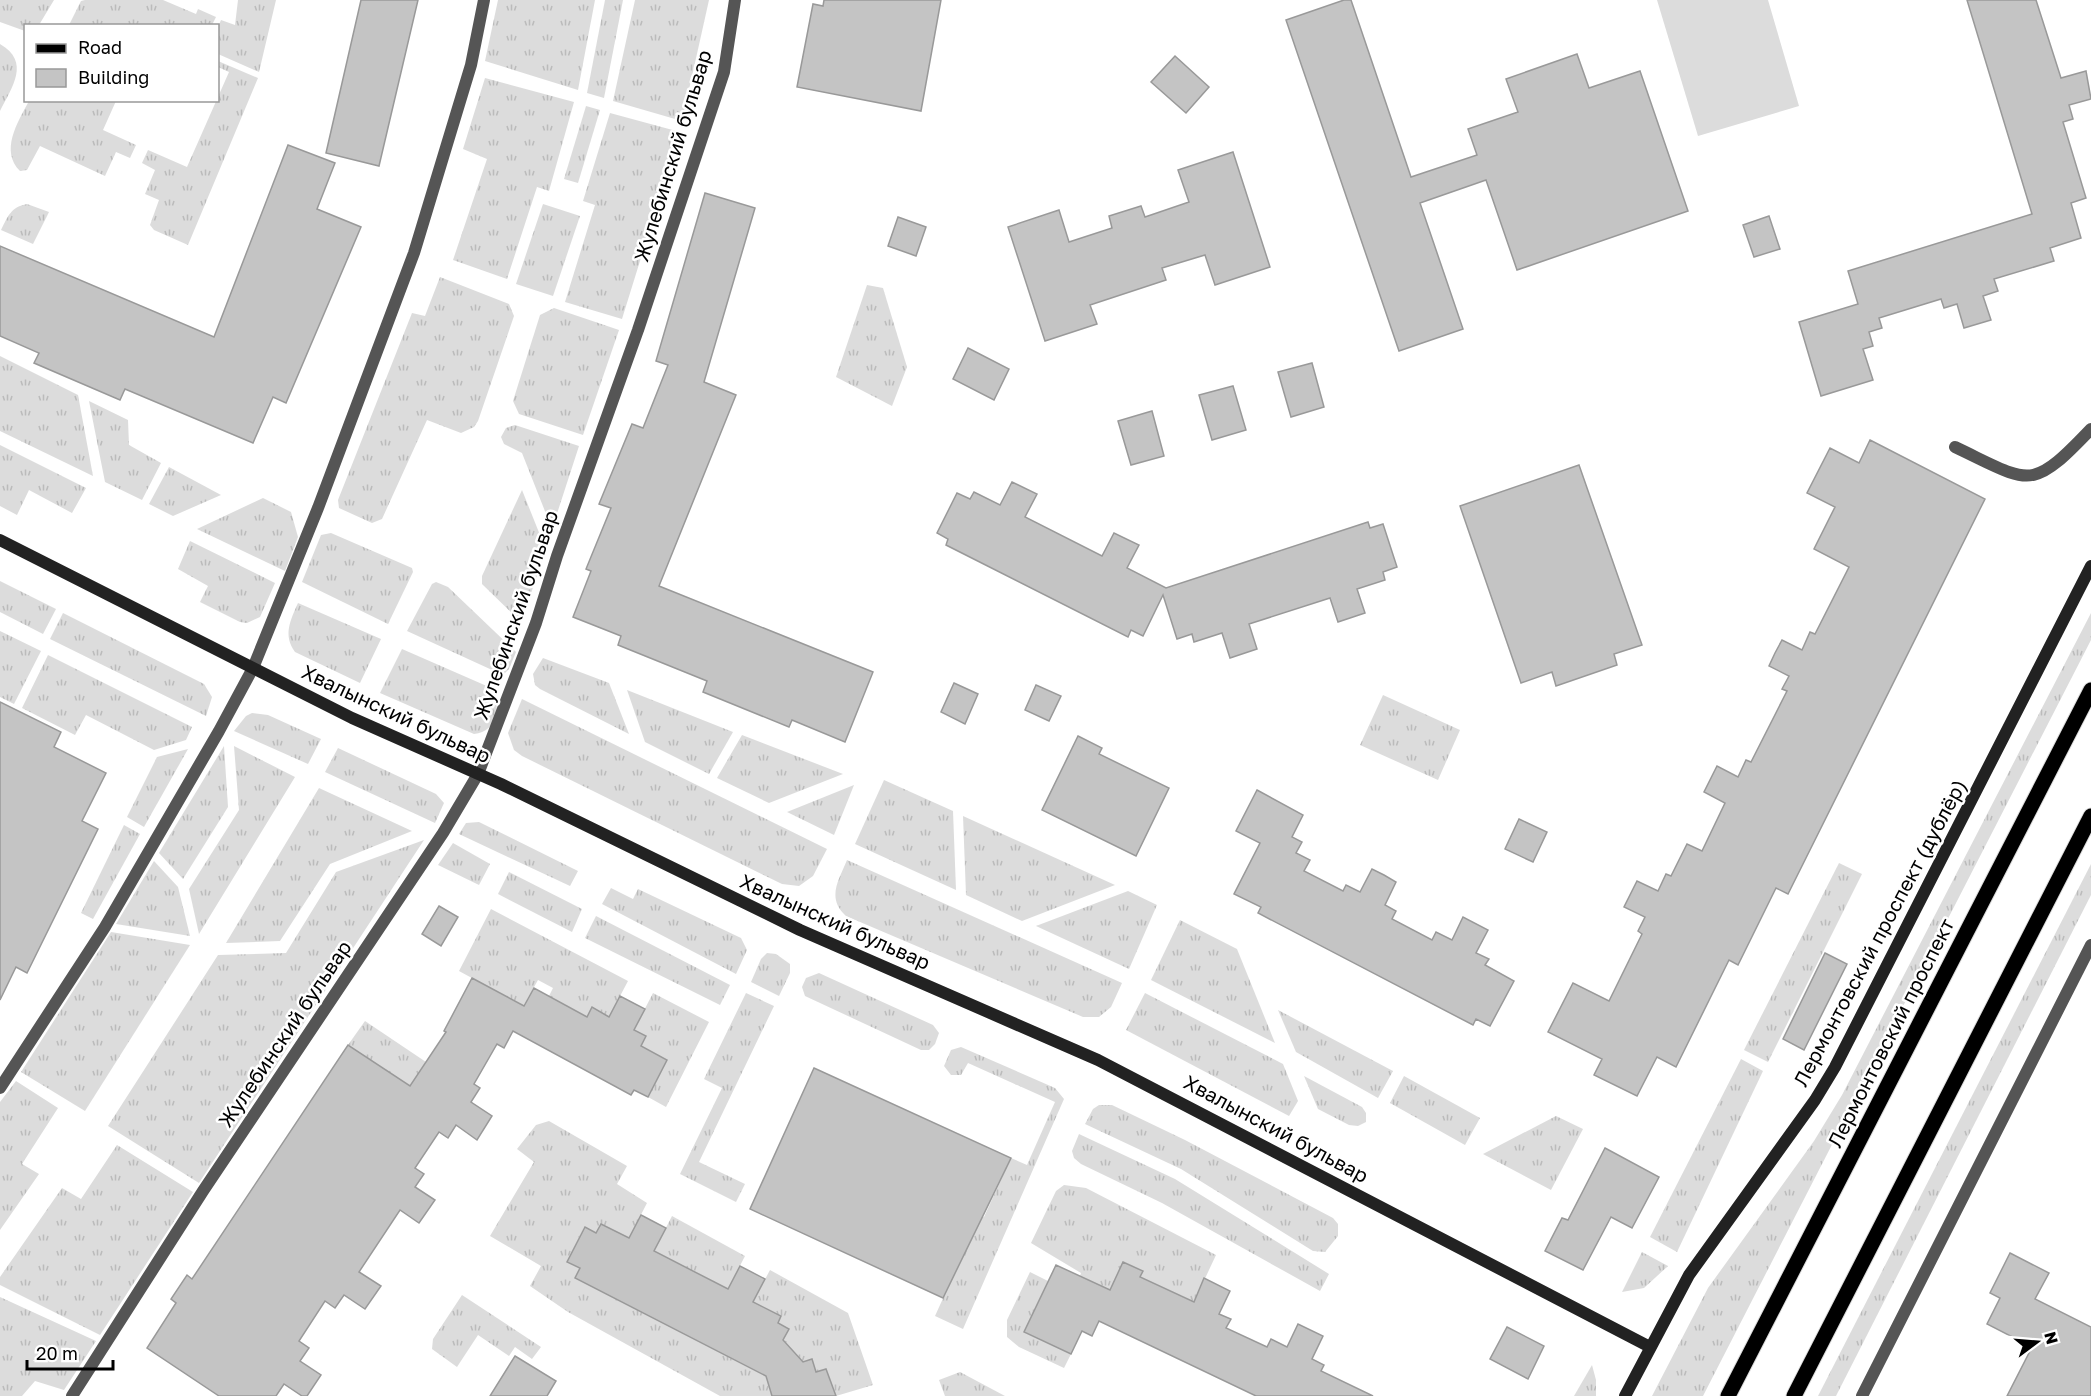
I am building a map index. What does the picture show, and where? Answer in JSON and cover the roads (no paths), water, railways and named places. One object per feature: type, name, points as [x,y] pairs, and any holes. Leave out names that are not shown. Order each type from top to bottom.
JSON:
[{"type":"main road","name":"Лермонтовский проспект","points":[[1728,1396],[2091,690]]},
{"type":"main road","points":[[1794,1396],[2091,816]]},
{"type":"street","points":[[0,1088],[105,927],[253,668],[318,508],[414,253],[471,65],[484,0]]},
{"type":"street","name":"Жулебинский бульвар","points":[[72,1396],[203,1191],[443,833],[478,774],[536,623],[556,556],[638,330],[724,72],[735,0]]},
{"type":"street","points":[[1955,447],[2014,475],[2037,476],[2061,460],[2091,429]]},
{"type":"street","name":"Хвалынский бульвар","points":[[0,540],[352,718],[478,774],[800,930],[1108,1065],[1650,1347]]},
{"type":"street","name":"Лермонтовский проспект (дублёр)","points":[[1625,1396],[1689,1275],[1815,1100],[1836,1067],[2091,566]]},
{"type":"street","points":[[1862,1396],[2091,945]]}]
